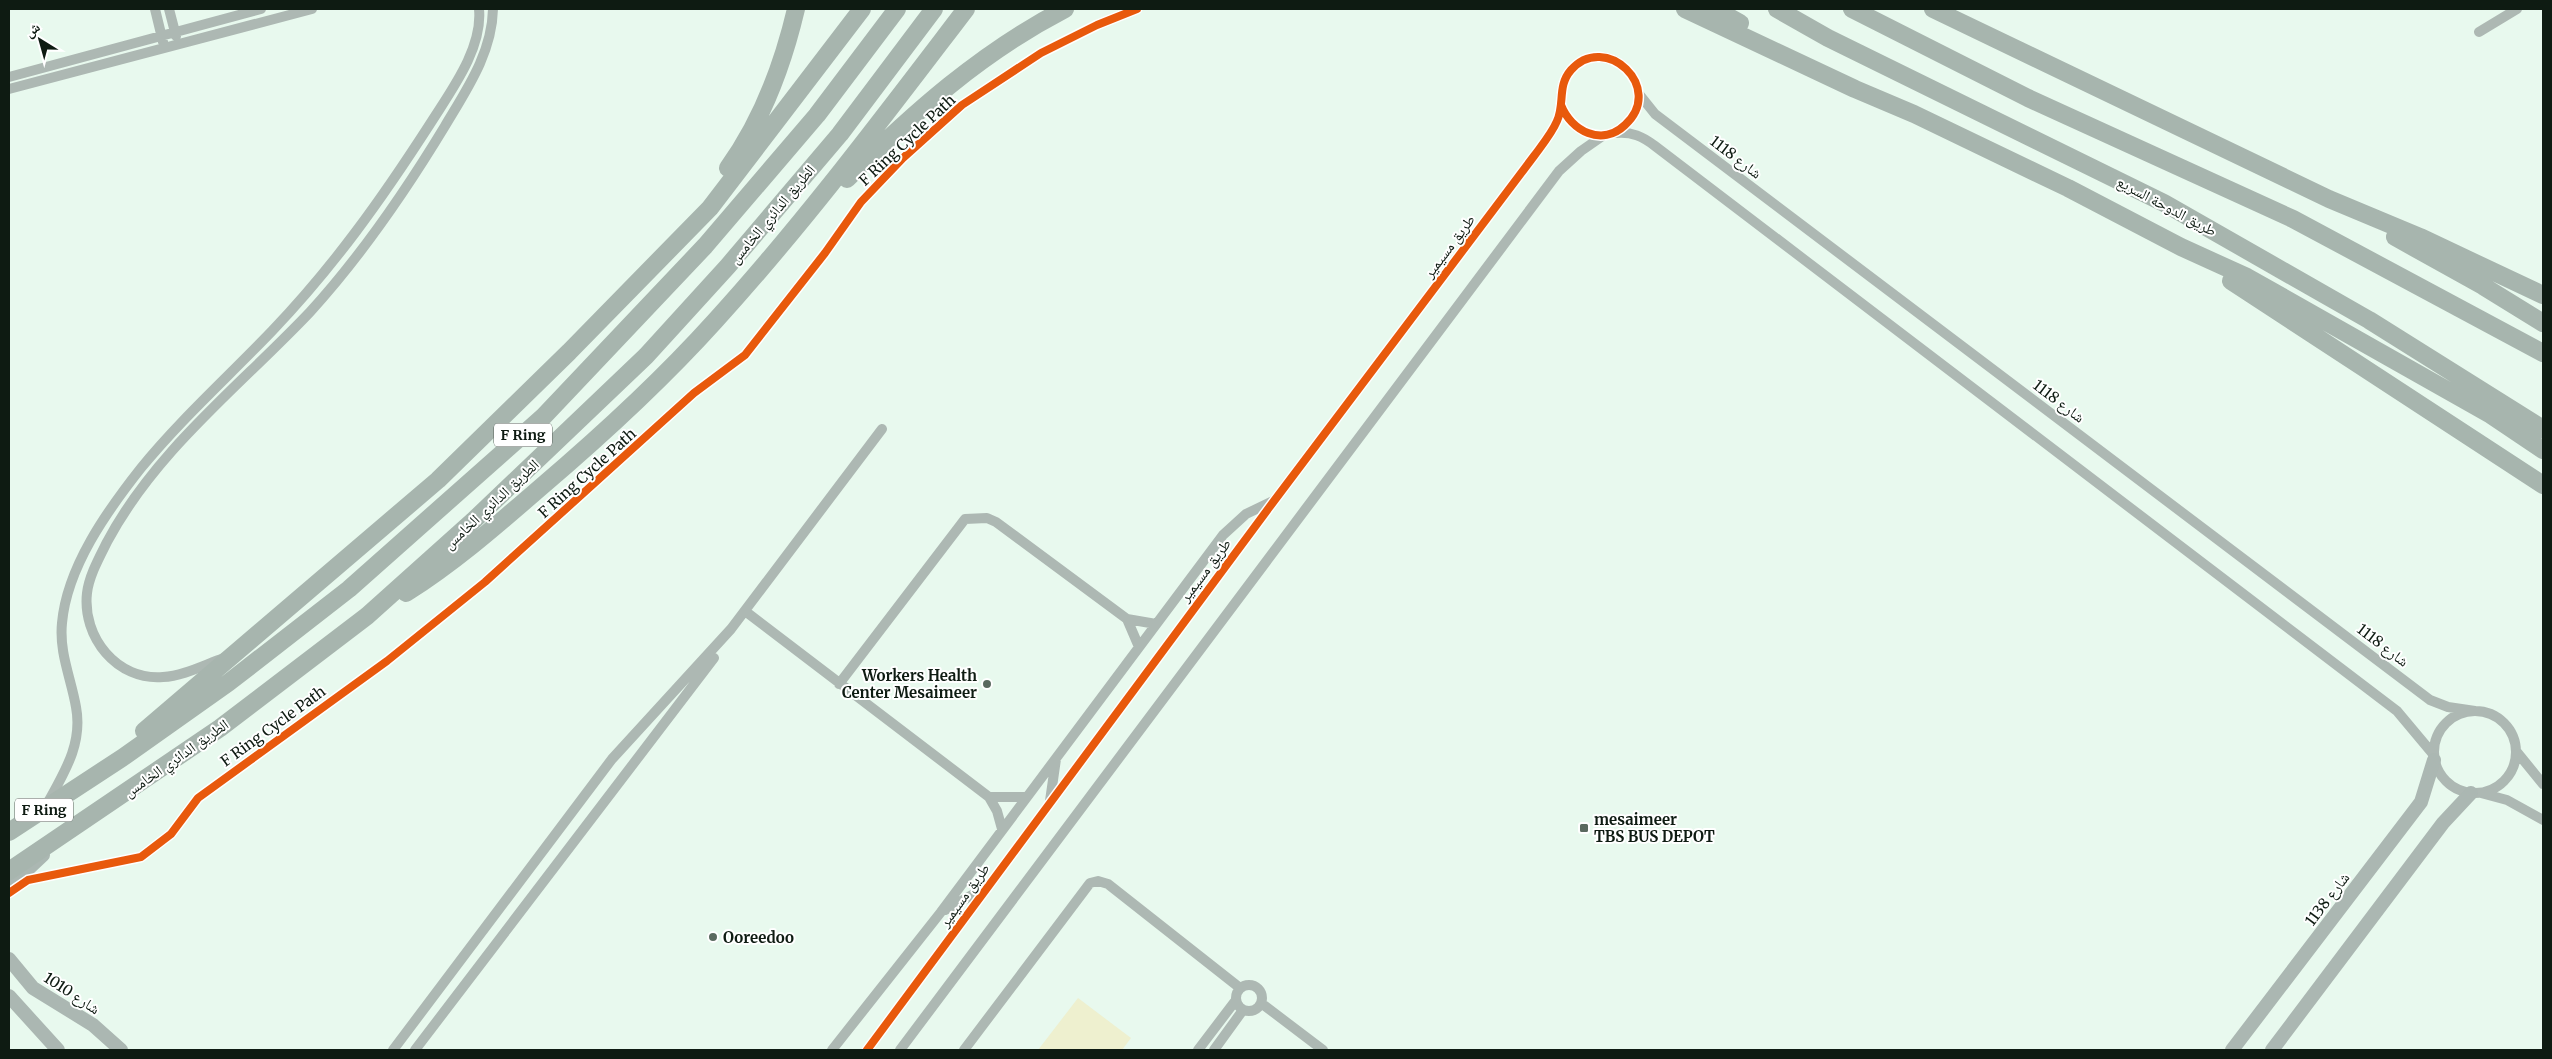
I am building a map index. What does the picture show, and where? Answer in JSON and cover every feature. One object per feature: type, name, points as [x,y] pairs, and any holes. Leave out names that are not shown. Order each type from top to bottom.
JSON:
[{"type":"highway","points":[[650,269],[710,193],[754,126],[782,61],[796,9]]},
{"type":"highway","points":[[79,787],[232,654],[438,480],[511,410],[710,208],[862,9]]},
{"type":"highway","name":"الطريق الدائري الخامس","points":[[9,832],[79,787],[228,683],[349,590],[544,416],[706,246],[816,114],[897,9]]},
{"type":"highway","name":"الطريق الدائري الخامس","points":[[9,871],[220,728],[367,616],[473,521],[646,356],[728,266],[840,134],[934,9]]},
{"type":"highway","points":[[367,616],[454,562],[594,442],[665,374],[708,329],[788,237],[966,9]]},
{"type":"highway","points":[[788,237],[887,138],[927,103],[996,50],[1065,9]]},
{"type":"highway","points":[[1685,9],[1855,89],[1914,114],[2068,188],[2180,247],[2255,282],[2491,415],[2543,450]]},
{"type":"highway","points":[[1715,9],[1855,89]]},
{"type":"highway","name":"طريق الدوحة السريع","points":[[1777,9],[1828,38],[2164,203],[2369,320],[2543,429]]},
{"type":"highway","points":[[1852,9],[2028,98],[2293,219],[2543,353]]},
{"type":"highway","points":[[1924,9],[1939,12],[2329,199],[2420,238],[2543,295]]},
{"type":"highway","points":[[2329,199],[2483,286],[2543,323]]},
{"type":"highway","points":[[2180,247],[2543,485]]},
{"type":"street","points":[[155,9],[164,48]]},
{"type":"street","points":[[169,9],[178,44]]},
{"type":"street","points":[[9,77],[262,9]]},
{"type":"street","points":[[9,89],[312,9]]},
{"type":"street","points":[[44,810],[69,764],[76,741],[78,718],[64,660],[62,623],[70,587],[95,536],[116,503],[164,440],[279,323],[344,249],[375,209],[458,78],[477,35],[478,9]]},
{"type":"street","points":[[232,654],[184,673],[162,678],[132,672],[109,657],[92,632],[86,603],[92,574],[108,542],[135,497],[168,456],[309,312],[374,234],[436,141],[481,63],[489,39],[493,9]]},
{"type":"street","points":[[2479,32],[2517,9]]},
{"type":"street","points":[[900,1050],[1559,171],[1581,151],[1608,134],[1624,127],[1632,117],[1637,106],[1639,94],[1633,76],[1620,62],[1607,58],[1594,58],[1582,62],[1572,69],[1562,86],[1561,105],[1572,125],[1582,131],[1608,134],[1636,134],[1655,146],[2397,712],[2434,757],[2439,772],[2447,783],[2458,790],[2507,800],[2543,820]]},
{"type":"street","name":"شارع 1118","points":[[1639,94],[1662,119],[2430,700],[2448,706],[2475,711]]},
{"type":"street","name":"طريق مسيمير","points":[[867,1050],[1274,501],[1534,156],[1558,120],[1561,105]]},
{"type":"street","points":[[393,1050],[612,760],[731,629],[882,429]]},
{"type":"street","points":[[832,1050],[941,912],[1230,528],[1246,514],[1274,501]]},
{"type":"street","points":[[839,684],[965,519],[987,518],[996,522],[1127,619],[1156,624]]},
{"type":"street","points":[[95,536],[108,542]]},
{"type":"street","points":[[745,611],[989,797],[997,810],[1002,829]]},
{"type":"street","points":[[1127,619],[1140,647]]},
{"type":"street","points":[[415,1050],[721,648],[731,629]]},
{"type":"street","points":[[2272,1050],[2443,823],[2476,793],[2492,789],[2506,778],[2514,763],[2516,751],[2514,739],[2508,727],[2499,718],[2475,711],[2463,712],[2443,726],[2437,736],[2434,757]]},
{"type":"street","points":[[2516,751],[2543,784]]},
{"type":"street","name":"شارع 1138","points":[[2232,1050],[2421,802],[2434,757]]},
{"type":"street","points":[[1050,802],[1056,758]]},
{"type":"street","points":[[989,797],[1027,797]]},
{"type":"street","points":[[9,887],[66,834]]},
{"type":"street","points":[[964,1050],[1090,883],[1098,881],[1108,884],[1240,988]]},
{"type":"street","points":[[941,912],[988,886]]},
{"type":"street","name":"شارع 1010","points":[[9,959],[33,988],[94,1026],[121,1050]]},
{"type":"street","points":[[1240,988],[1248,985],[1256,988],[1262,994],[1262,1003],[1254,1010],[1244,1010]]},
{"type":"street","points":[[1198,1050],[1236,1000],[1240,988]]},
{"type":"street","points":[[9,996],[58,1050]]},
{"type":"street","points":[[1236,1000],[1244,1010]]},
{"type":"street","points":[[1262,1003],[1323,1050]]},
{"type":"street","points":[[1214,1050],[1244,1010]]},
{"type":"green space","points":[[1078,998],[1131,1038],[1122,1050],[1038,1050]]},
{"type":"cycle path","name":"F Ring Cycle Path","points":[[9,893],[28,880],[141,857],[171,834],[198,798],[387,661],[485,582],[694,393],[745,355],[825,253],[861,202],[903,158],[962,105],[1041,53],[1097,25],[1137,9]]},
{"type":"cycle path","points":[[867,1050],[1274,501],[1547,139],[1559,115],[1564,82],[1571,70],[1585,60],[1600,57],[1614,61],[1626,69],[1635,81],[1639,95],[1636,110],[1625,125],[1616,132],[1607,135],[1597,135],[1580,129],[1572,122],[1561,105]]},
{"type":"place","name":"Workers Health Center Mesaimeer","points":[[987,684]]},
{"type":"place","name":"mesaimeer TBS BUS DEPOT","points":[[1584,828]]},
{"type":"place","name":"Ooreedoo","points":[[713,937]]}]
